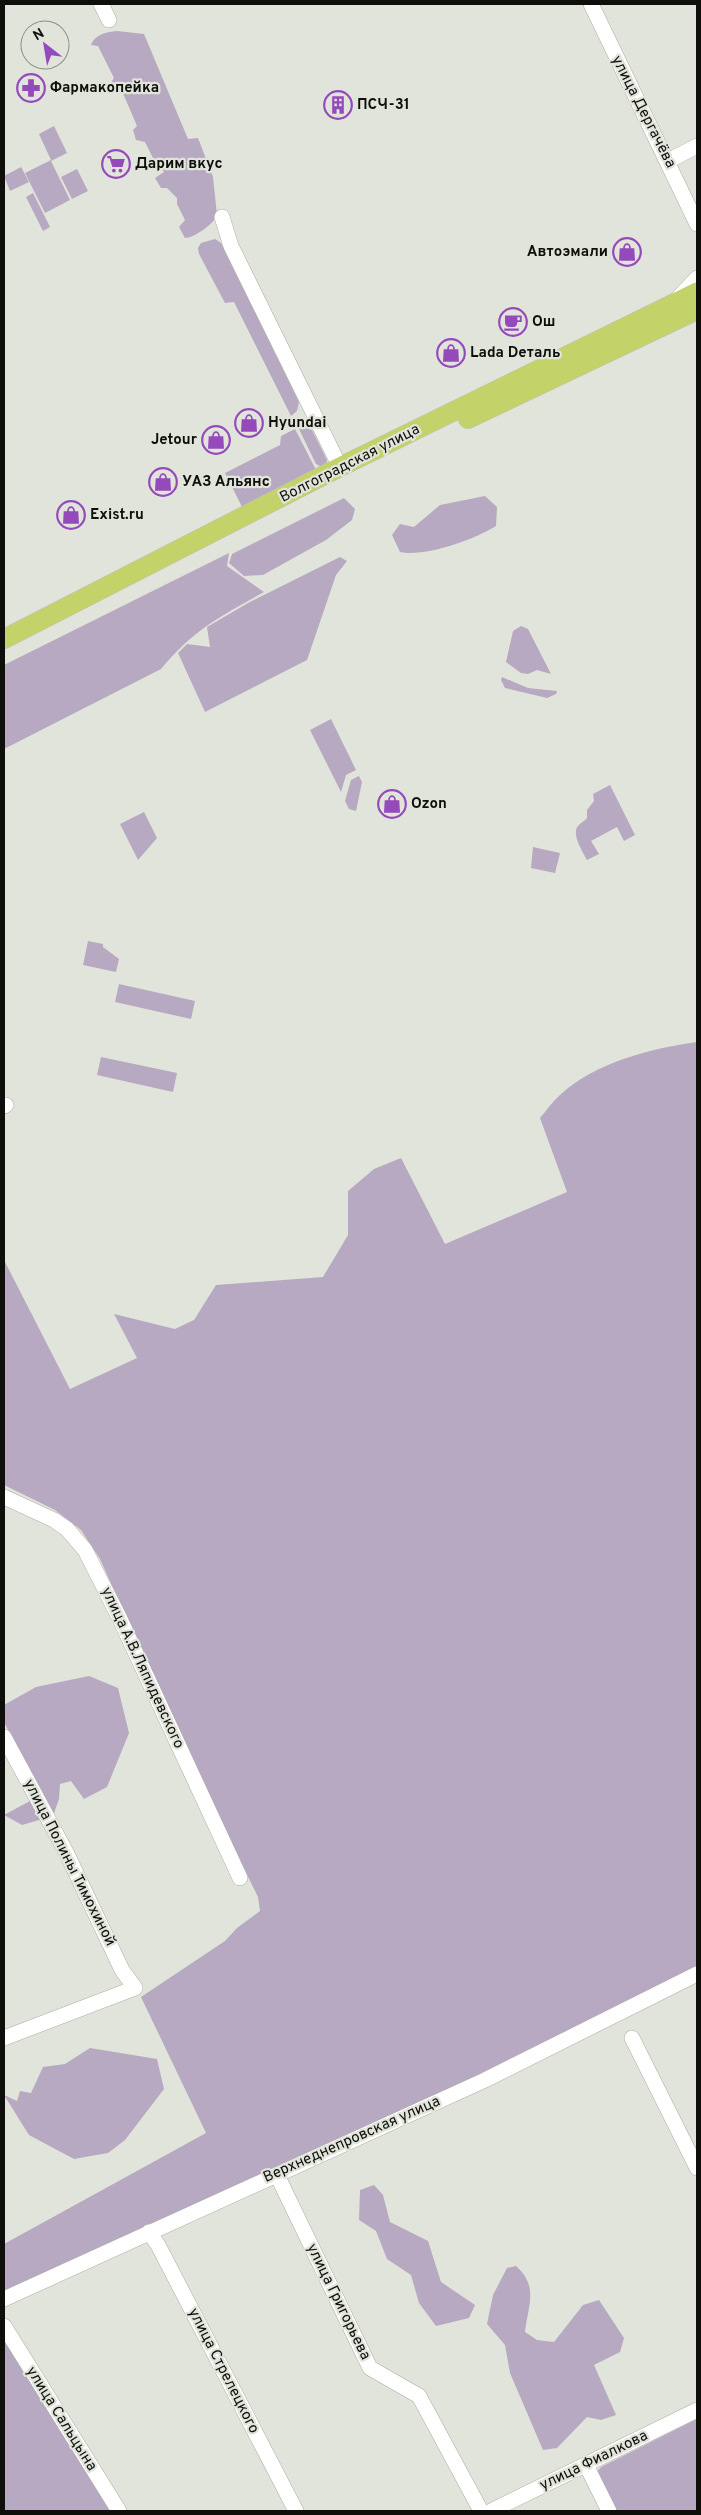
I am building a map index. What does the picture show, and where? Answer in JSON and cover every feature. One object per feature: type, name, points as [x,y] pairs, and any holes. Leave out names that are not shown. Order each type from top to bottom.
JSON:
[{"type":"main road","name":"Волгоградская улица","points":[[4,639],[561,376],[672,313],[697,292]]},
{"type":"main road","name":"Волгоградская улица","points":[[4,651],[193,550],[340,467],[672,313],[697,310]]},
{"type":"street","points":[[101,4],[109,20]]},
{"type":"street","name":"улица Дергачёва","points":[[591,4],[618,63],[697,221]]},
{"type":"street","points":[[668,161],[697,146]]},
{"type":"street","points":[[222,217],[231,246],[340,467]]},
{"type":"street","points":[[697,278],[672,313],[697,316]]},
{"type":"street","name":"улица А.В.Ляпидевского","points":[[4,1497],[61,1524],[77,1538],[85,1550],[119,1617],[240,1878]]},
{"type":"street","name":"улица Полины Тимохиной","points":[[4,1737],[67,1854],[122,1970],[135,1988],[4,2038]]},
{"type":"street","name":"Верхнеднепровская улица","points":[[4,2299],[485,2080],[697,1974]]},
{"type":"street","points":[[632,2038],[697,2168]]},
{"type":"street","name":"улица Григорьева","points":[[277,2175],[370,2368],[418,2396],[481,2511]]},
{"type":"street","name":"улица Стрелецкого","points":[[149,2232],[158,2245],[296,2511]]},
{"type":"street","name":"улица Сальцына","points":[[4,2326],[119,2511]]},
{"type":"street","name":"улица Фиалкова","points":[[491,2511],[697,2410]]},
{"type":"street","points":[[586,2465],[609,2511]]},
{"type":"shaded area","points":[[117,31],[144,34],[188,139],[198,138],[213,177],[217,215],[208,226],[189,237],[185,238],[179,227],[185,220],[177,204],[177,198],[167,188],[161,188],[155,178],[164,172],[159,163],[150,164],[148,161],[153,158],[145,142],[136,140],[133,130],[137,126],[122,91],[112,91],[110,84],[114,78],[98,46],[91,45],[98,36]]},
{"type":"shaded area","points":[[54,126],[67,153],[51,161],[70,200],[45,213],[25,173],[51,160],[39,134]]},
{"type":"shaded area","points":[[21,167],[29,182],[10,191],[4,176]]},
{"type":"shaded area","points":[[77,169],[88,191],[72,199],[61,177]]},
{"type":"shaded area","points":[[33,193],[50,227],[43,231],[26,197]]},
{"type":"shaded area","points":[[215,239],[221,243],[299,402],[297,411],[291,416],[234,302],[225,303],[199,254],[198,248],[201,243]]},
{"type":"shaded area","points":[[299,424],[312,430],[327,460],[326,465],[322,467],[316,464],[297,425]]},
{"type":"shaded area","points":[[295,429],[316,470],[242,507],[225,473],[280,445],[281,436]]},
{"type":"shaded area","points":[[485,496],[497,507],[496,526],[475,537],[436,550],[411,553],[400,552],[392,535],[400,524],[414,527],[440,505]]},
{"type":"shaded area","points":[[344,498],[355,509],[352,520],[326,540],[263,575],[244,576],[229,563],[232,554]]},
{"type":"shaded area","points":[[229,553],[227,566],[264,592],[208,625],[173,655],[161,669],[4,749],[4,665]]},
{"type":"shaded area","points":[[340,557],[347,561],[336,575],[307,660],[205,712],[178,653],[187,644],[210,647],[207,627],[248,603]]},
{"type":"shaded area","points":[[521,626],[528,629],[551,674],[537,670],[528,674],[521,673],[506,662],[513,631]]},
{"type":"shaded area","points":[[502,677],[528,688],[557,691],[556,694],[547,698],[505,688],[501,680]]},
{"type":"shaded area","points":[[331,719],[356,770],[346,775],[341,792],[310,730]]},
{"type":"shaded area","points":[[359,776],[362,782],[356,811],[349,809],[345,801],[351,780]]},
{"type":"shaded area","points":[[610,785],[635,835],[624,841],[617,827],[591,841],[599,854],[587,860],[578,843],[576,829],[587,818],[587,810],[594,801],[593,794]]},
{"type":"shaded area","points":[[144,812],[157,838],[138,860],[120,824]]},
{"type":"shaded area","points":[[533,847],[560,853],[555,873],[531,868]]},
{"type":"shaded area","points":[[88,941],[103,944],[103,947],[119,959],[116,972],[83,965]]},
{"type":"shaded area","points":[[119,984],[195,1001],[191,1019],[115,1002]]},
{"type":"shaded area","points":[[697,1042],[697,1971],[616,2012],[7,2291],[4,2289],[4,2244],[206,2133],[141,1997],[225,1941],[237,1928],[260,1911],[258,1897],[187,1752],[100,1559],[81,1530],[55,1510],[4,1485],[4,1260],[70,1389],[137,1358],[114,1314],[175,1329],[194,1320],[216,1285],[323,1277],[348,1235],[348,1191],[374,1169],[401,1158],[445,1244],[567,1192],[540,1118],[552,1104],[574,1084],[606,1066],[661,1048]]},
{"type":"shaded area","points":[[101,1057],[177,1073],[173,1092],[97,1075]]},
{"type":"shaded area","points":[[89,1676],[118,1688],[129,1733],[107,1787],[84,1799],[71,1781],[60,1784],[59,1799],[53,1816],[22,1825],[4,1815],[41,1795],[5,1724],[4,1705],[36,1687]]},
{"type":"shaded area","points":[[90,2048],[157,2059],[164,2089],[125,2140],[108,2153],[74,2159],[29,2135],[4,2095],[17,2101],[20,2091],[31,2093],[43,2067],[65,2064]]},
{"type":"shaded area","points":[[374,2185],[383,2195],[390,2222],[428,2241],[441,2282],[475,2305],[469,2318],[436,2326],[419,2303],[411,2275],[387,2259],[376,2231],[359,2220],[360,2190]]},
{"type":"shaded area","points":[[516,2266],[528,2281],[530,2289],[530,2305],[525,2332],[537,2340],[554,2342],[583,2305],[599,2300],[624,2338],[620,2352],[594,2365],[616,2415],[601,2420],[587,2417],[557,2448],[543,2450],[510,2373],[505,2345],[487,2324],[493,2295],[507,2268]]},
{"type":"shaded area","points":[[4,2336],[113,2511],[4,2511]]},
{"type":"shaded area","points":[[697,2419],[697,2511],[613,2511],[596,2473],[601,2467]]},
{"type":"place","name":"Фармакопейка","points":[[31,88]]},
{"type":"place","name":"ПСЧ-31","points":[[338,105]]},
{"type":"place","name":"Дарим вкус","points":[[116,164]]},
{"type":"place","name":"Автоэмали","points":[[627,252]]},
{"type":"place","name":"Ош","points":[[513,322]]},
{"type":"place","name":"Lada Dеталь","points":[[451,353]]},
{"type":"place","name":"Hyundai","points":[[249,423]]},
{"type":"place","name":"Jetour","points":[[216,440]]},
{"type":"place","name":"УАЗ Альянс","points":[[163,482]]},
{"type":"place","name":"Exist.ru","points":[[71,515]]},
{"type":"place","name":"Ozon","points":[[392,804]]}]
